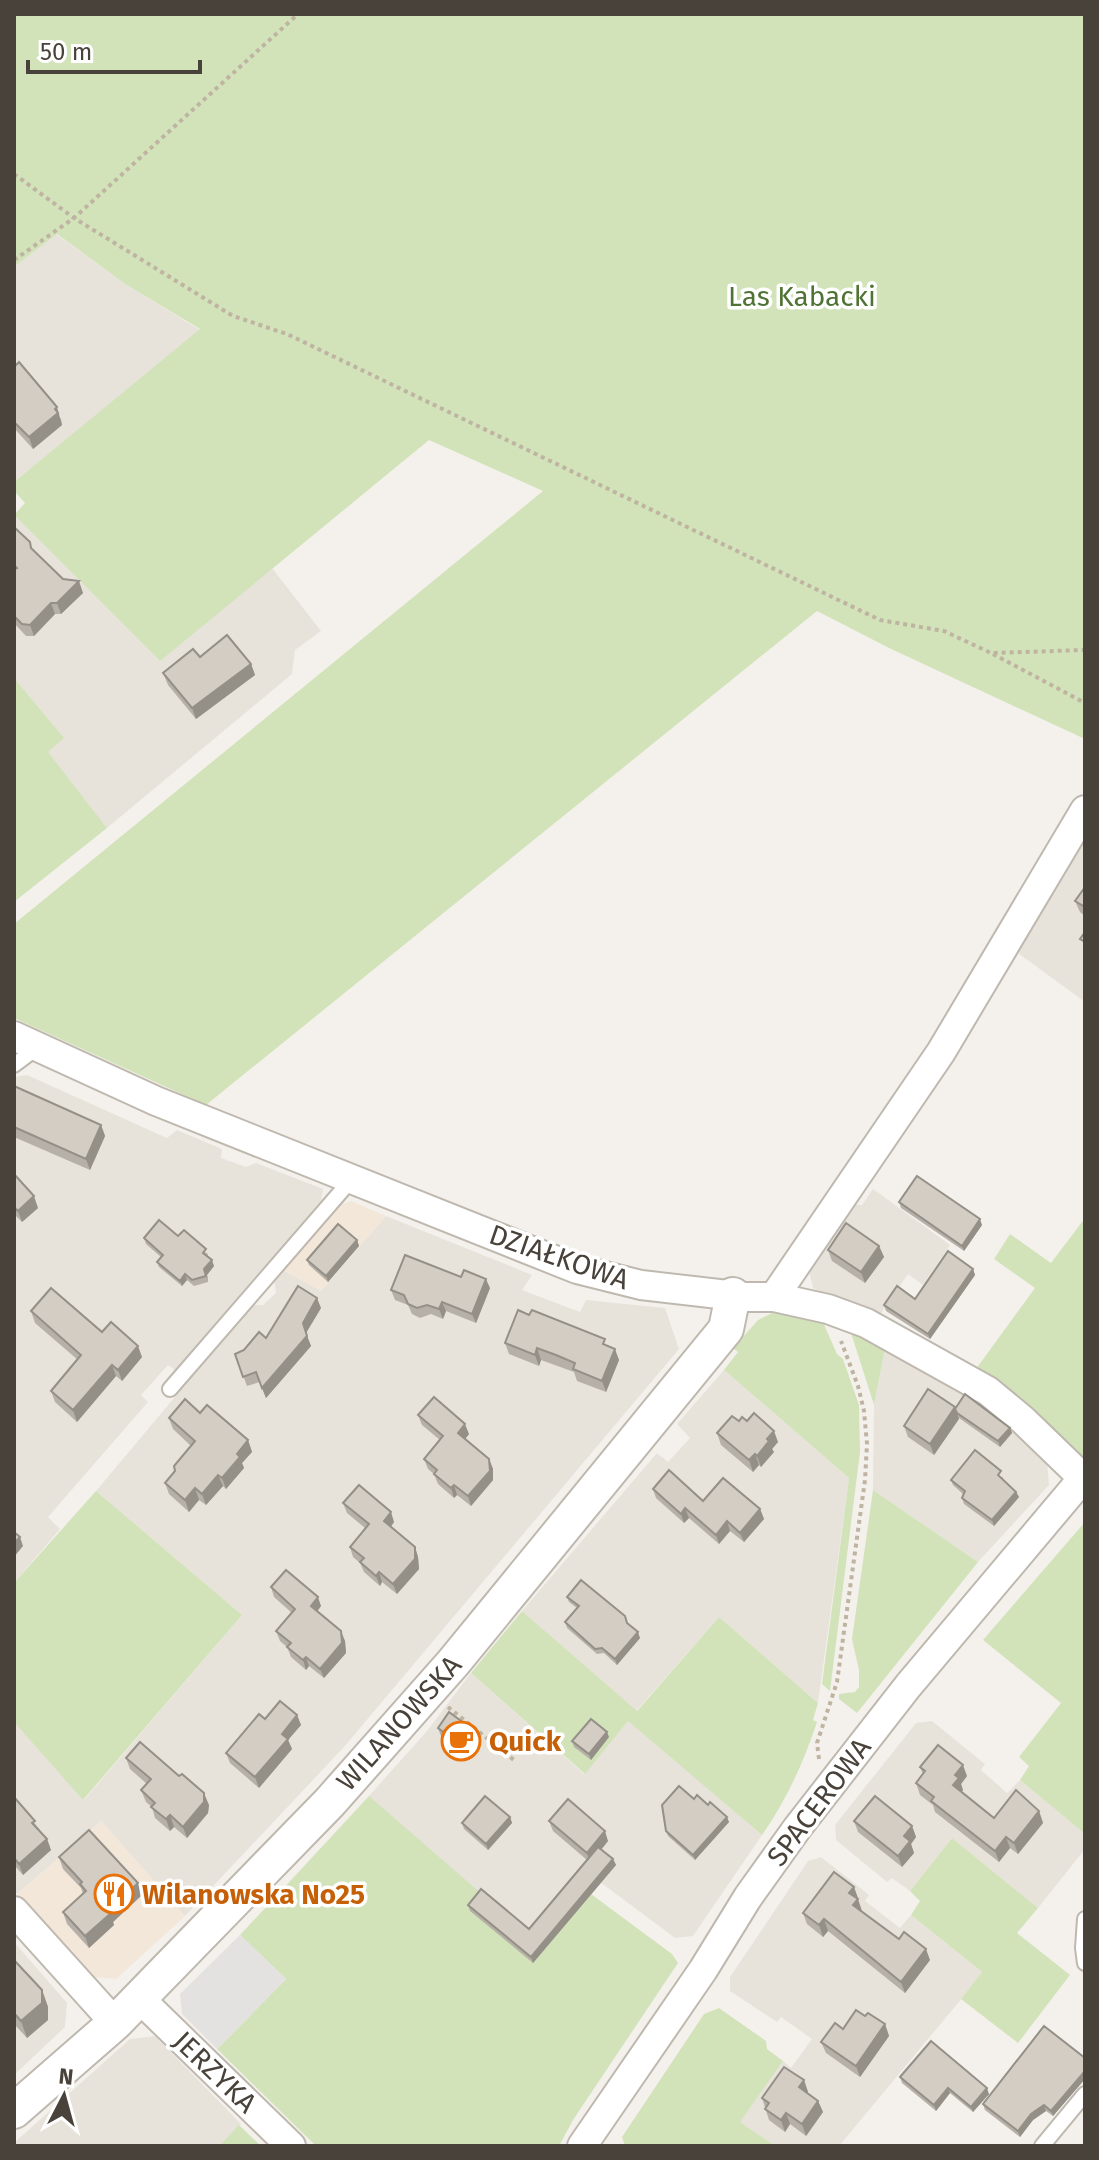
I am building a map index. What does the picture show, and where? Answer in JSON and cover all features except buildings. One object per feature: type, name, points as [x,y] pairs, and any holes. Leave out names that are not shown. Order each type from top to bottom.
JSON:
[{"type":"street","points":[[774,1297],[941,1052],[1085,810]]},
{"type":"street","name":"DZIAŁKOWA","points":[[26,1042],[156,1101],[577,1269],[641,1285],[774,1297],[828,1309],[866,1323],[988,1391],[1084,1479]]},
{"type":"street","name":"WILANOWSKA","points":[[14,2111],[115,2023],[330,1802],[453,1663],[726,1329],[733,1295]]},
{"type":"street","name":"SPACEROWA","points":[[582,2146],[798,1827],[908,1686],[1084,1479]]},
{"type":"street","points":[[14,1911],[115,2023]]},
{"type":"street","name":"JERZYKA","points":[[139,1998],[291,2146]]},
{"type":"lane","points":[[14,1065],[26,1042]]},
{"type":"lane","points":[[170,1389],[351,1180]]},
{"type":"lane","points":[[1085,1919],[1085,1963]]},
{"type":"lane","points":[[1042,2146],[1085,2094]]},
{"type":"path","points":[[14,260],[74,218],[298,14]]},
{"type":"path","points":[[14,174],[74,218],[233,316],[287,334],[880,620],[944,631],[1085,703]]},
{"type":"path","points":[[991,653],[1085,650]]},
{"type":"path","points":[[825,1765],[820,1761],[816,1748],[837,1682],[865,1480],[867,1444],[858,1386],[828,1309]]},
{"type":"path","points":[[443,1703],[514,1760]]},
{"type":"shaded area","points":[[56,234],[125,284],[200,330],[14,482],[14,267]]},
{"type":"shaded area","points":[[14,515],[159,660],[272,568],[321,631],[295,650],[292,674],[107,828],[47,752],[63,738],[14,678]]},
{"type":"shaded area","points":[[1085,840],[1085,1002],[1018,953]]},
{"type":"shaded area","points":[[27,1075],[167,1138],[177,1130],[222,1149],[221,1158],[246,1167],[256,1163],[323,1189],[321,1201],[175,1370],[168,1365],[141,1395],[148,1402],[48,1517],[60,1529],[14,1583],[14,1077]]},
{"type":"shaded area","points":[[873,1189],[950,1245],[923,1285],[908,1274],[877,1319],[813,1288],[808,1266],[850,1204],[862,1205]]},
{"type":"shaded area","points":[[351,1201],[386,1216],[321,1291],[283,1270],[338,1206]]},
{"type":"shaded area","points":[[386,1216],[532,1275],[522,1290],[580,1312],[586,1300],[665,1308],[679,1349],[344,1747],[185,1916],[101,1821],[17,1894],[14,1891],[14,1722],[84,1800],[242,1615],[96,1491],[252,1305],[263,1305],[276,1293],[274,1279],[283,1270],[321,1291]]},
{"type":"shaded area","points":[[885,1347],[988,1405],[1047,1460],[1049,1485],[978,1562],[873,1490],[874,1405]]},
{"type":"shaded area","points":[[724,1370],[849,1478],[818,1703],[719,1617],[636,1711],[522,1611],[657,1453],[668,1462],[690,1438],[677,1424]]},
{"type":"shaded area","points":[[471,1673],[584,1774],[628,1720],[762,1835],[693,1936],[675,1938],[600,1882],[533,1963],[470,1911],[369,1796],[427,1731]]},
{"type":"shaded area","points":[[932,1721],[985,1764],[981,1770],[1007,1793],[1020,1780],[1085,1834],[1085,1849],[1038,1908],[952,1838],[910,1891],[892,1878],[887,1882],[836,1840],[835,1825],[916,1723]]},
{"type":"shaded area","points":[[101,1821],[185,1916],[116,1979],[92,1977],[17,1894]]},
{"type":"shaded area","points":[[821,1857],[869,1895],[865,1901],[900,1928],[911,1915],[983,1973],[839,2146],[775,2146],[739,2122],[783,2061],[791,2068],[812,2039],[781,2017],[777,2022],[730,1991],[730,1977],[808,1861]]},
{"type":"shaded area","points":[[240,1935],[286,1979],[217,2049],[182,2014],[180,1994]]},
{"type":"shaded area","points":[[14,1942],[67,2003],[65,2027],[14,2075]]},
{"type":"shaded area","points":[[155,2036],[241,2124],[219,2146],[14,2146],[130,2039]]},
{"type":"green space","name":"Las Kabacki","points":[[14,14],[1085,14],[1085,739],[817,611],[206,1105],[14,1018],[14,924],[543,491],[429,440],[160,661],[14,515],[25,503],[14,491],[14,482],[200,329],[125,284],[57,234],[14,267]]},
{"type":"green space","points":[[14,678],[64,738],[48,752],[107,828],[14,902]]},
{"type":"green space","points":[[1085,1218],[1085,1466],[976,1369],[1035,1288],[994,1259],[1010,1234],[1051,1263]]},
{"type":"green space","points":[[774,1306],[822,1320],[837,1354],[843,1359],[859,1405],[860,1452],[830,1691],[822,1684],[849,1478],[724,1370],[738,1352],[733,1348],[758,1320],[772,1313]]},
{"type":"green space","points":[[851,1333],[886,1343],[874,1405]]},
{"type":"green space","points":[[873,1490],[978,1562],[857,1713],[839,1699],[839,1694],[855,1692],[859,1687],[859,1670],[852,1639]]},
{"type":"green space","points":[[96,1491],[242,1615],[83,1800],[14,1722],[14,1583]]},
{"type":"green space","points":[[1085,1522],[1085,1834],[1020,1780],[1029,1766],[1019,1757],[1061,1703],[983,1640]]},
{"type":"green space","points":[[522,1611],[637,1711],[719,1617],[818,1703],[813,1720],[817,1722],[800,1766],[787,1795],[762,1835],[628,1721],[585,1774],[471,1673]]},
{"type":"green space","points":[[369,1796],[483,1895],[533,1962],[591,1894],[672,1954],[678,1963],[573,2120],[559,2146],[316,2146],[217,2049],[286,1979],[240,1935]]},
{"type":"green space","points":[[952,1838],[1038,1908],[1017,1933],[1070,1975],[1018,2043],[961,1999],[982,1972],[911,1915],[920,1901],[910,1891]]},
{"type":"green space","points":[[719,2008],[766,2041],[767,2049],[783,2061],[740,2122],[775,2146],[625,2146],[622,2137],[704,2014]]},
{"type":"green space","points":[[239,2125],[261,2146],[219,2146]]},
{"type":"place","name":"Quick","points":[[461,1741]]},
{"type":"place","name":"Wilanowska No25","points":[[114,1894]]}]
